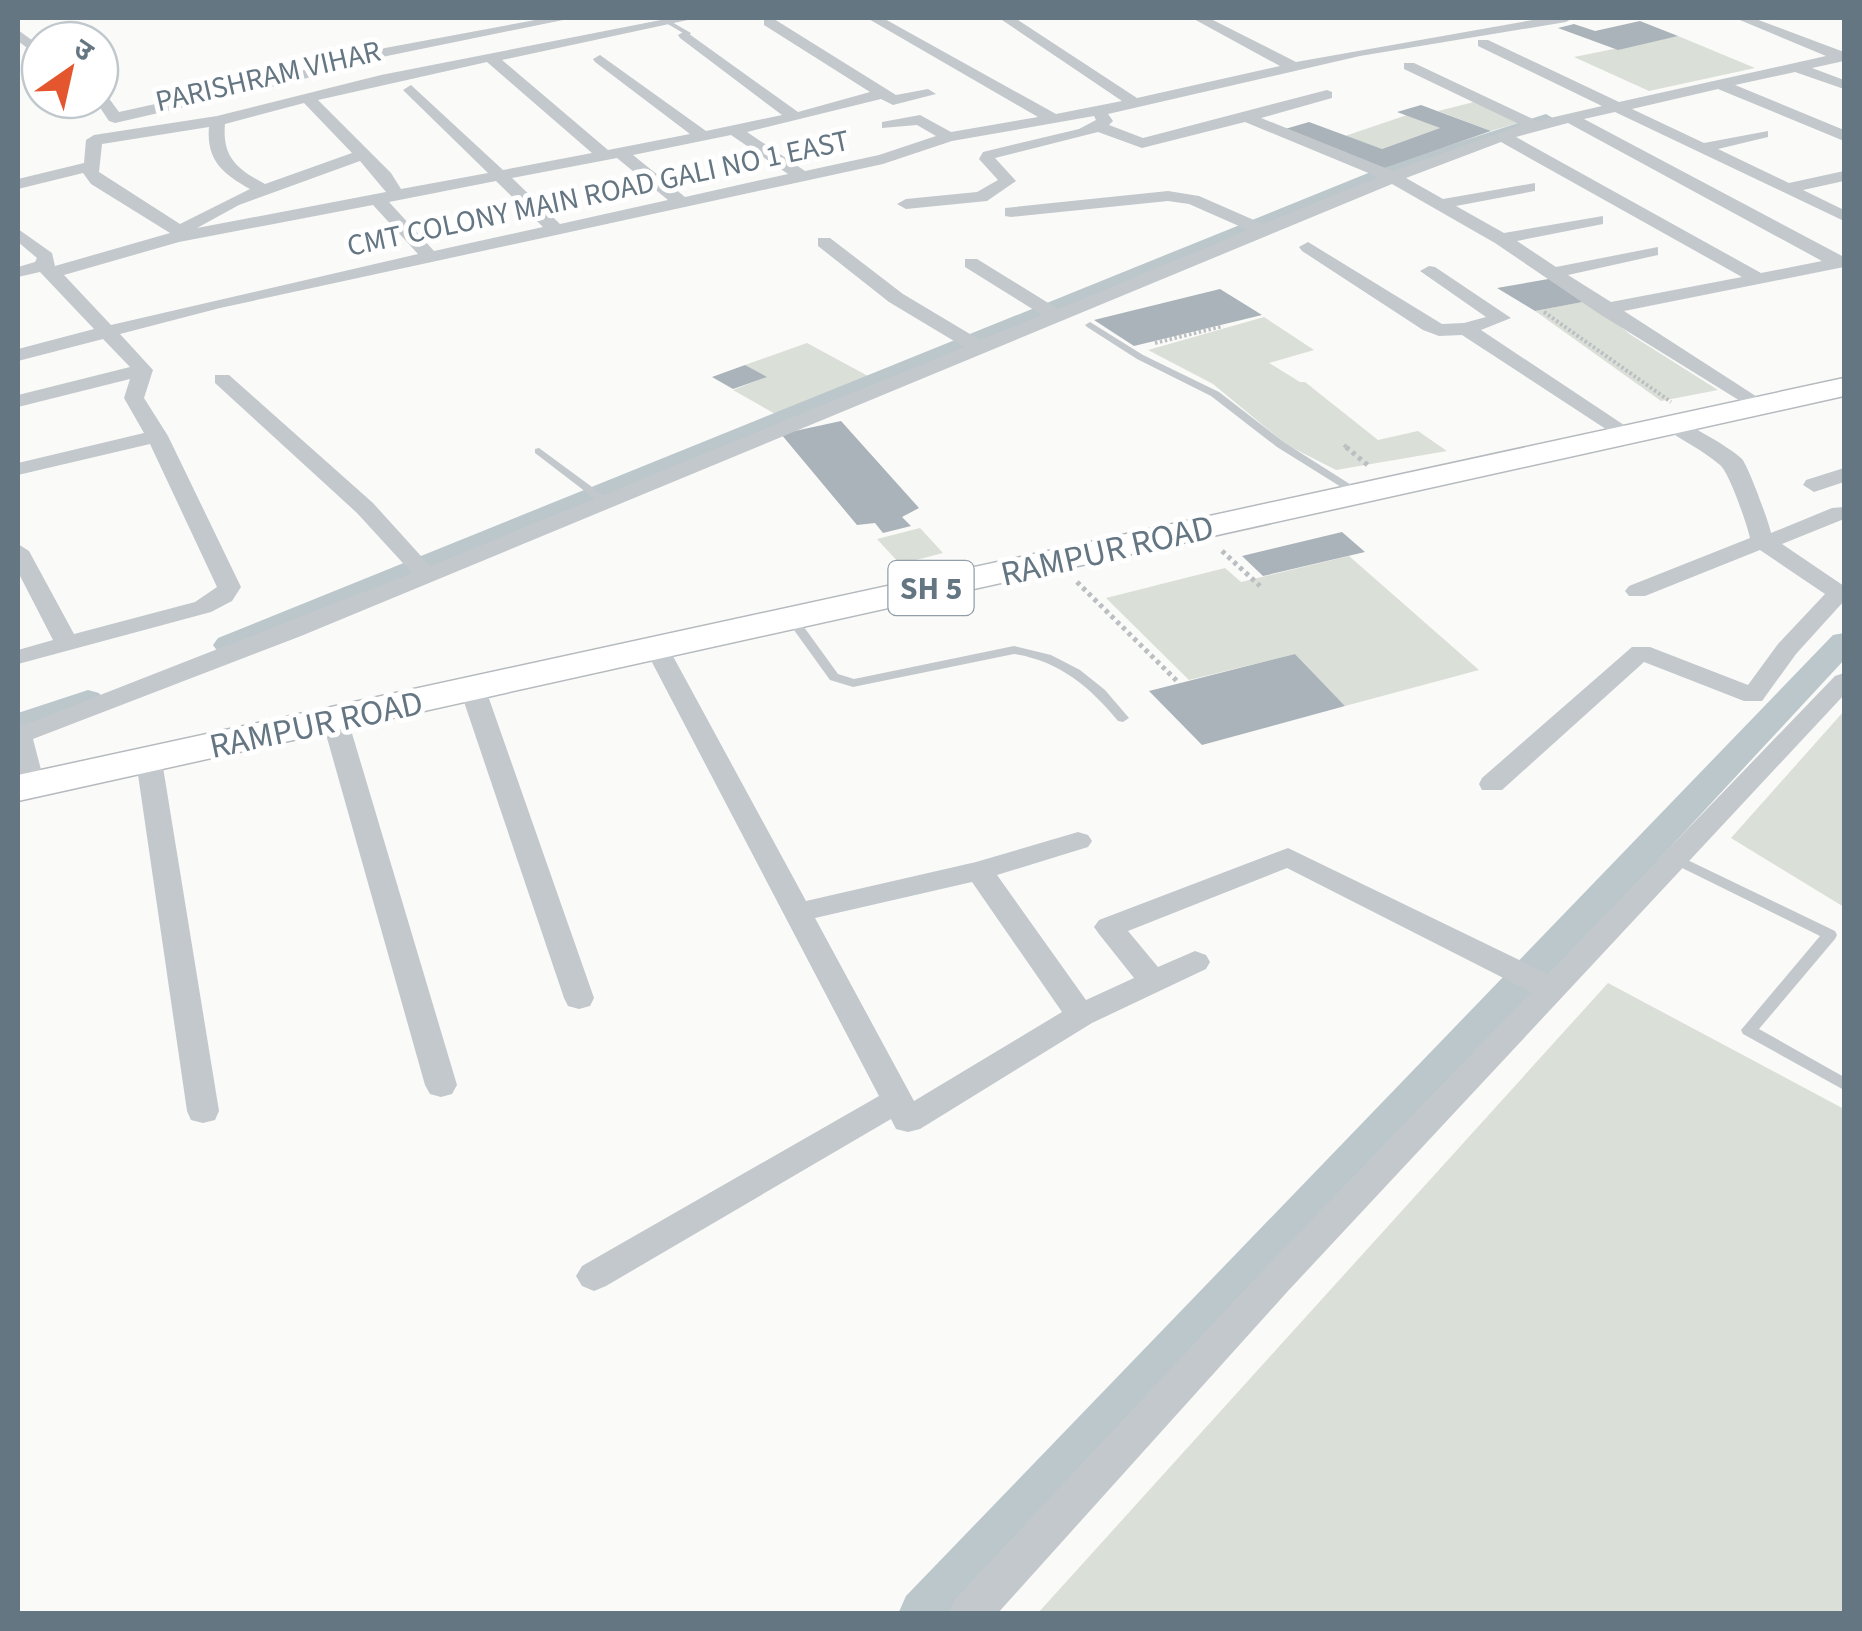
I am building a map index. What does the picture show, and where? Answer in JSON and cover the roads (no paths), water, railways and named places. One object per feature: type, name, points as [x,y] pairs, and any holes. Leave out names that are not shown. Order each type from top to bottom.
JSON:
[{"type":"main road","name":"RAMPUR ROAD","points":[[25,786],[1844,388]]},
{"type":"street","points":[[120,117],[272,84],[385,52],[526,22],[566,18]]},
{"type":"street","name":"PARISHRAM VIHAR","points":[[91,166],[94,140],[217,120],[690,18]]},
{"type":"street","points":[[874,18],[1052,118]]},
{"type":"street","points":[[1006,18],[1133,102]]},
{"type":"street","points":[[1199,18],[1292,66]]},
{"type":"street","points":[[906,204],[982,197],[1008,181],[1006,174],[987,159],[988,155],[1052,142],[1133,102],[1292,66],[1566,18]]},
{"type":"street","points":[[1742,18],[1840,55]]},
{"type":"street","points":[[769,22],[893,100],[928,94]]},
{"type":"street","points":[[685,36],[804,113],[828,124]]},
{"type":"street","points":[[1484,42],[1844,216]]},
{"type":"street","points":[[25,786],[19,733],[1387,174],[1532,124],[1799,68],[1840,55]]},
{"type":"street","points":[[491,58],[613,155],[683,204]]},
{"type":"street","points":[[600,60],[703,136]]},
{"type":"street","points":[[1409,66],[1532,124]]},
{"type":"street","points":[[1799,68],[1844,85]]},
{"type":"street","points":[[1719,84],[1844,136]]},
{"type":"street","points":[[411,90],[556,231]]},
{"type":"street","points":[[18,272],[48,269],[177,234],[613,155],[880,94]]},
{"type":"street","points":[[1099,119],[1142,143],[1327,96]]},
{"type":"street","points":[[306,98],[385,177],[387,198],[430,257]]},
{"type":"street","points":[[1246,117],[1387,174],[1442,204],[1758,406]]},
{"type":"street","name":"CMT COLONY MAIN ROAD GALI NO 1 EAST","points":[[18,356],[110,330],[430,257],[884,160],[950,137],[1052,118],[1099,119]]},
{"type":"street","points":[[1570,118],[1842,262]]},
{"type":"street","points":[[217,120],[213,140],[222,164],[263,190]]},
{"type":"street","points":[[888,125],[920,120],[950,137]]},
{"type":"street","points":[[734,130],[803,178]]},
{"type":"street","points":[[1702,148],[1762,134]]},
{"type":"street","points":[[1502,136],[1761,280]]},
{"type":"street","points":[[177,234],[221,206],[360,156]]},
{"type":"street","points":[[18,184],[91,166],[91,172],[106,187],[177,234]]},
{"type":"street","points":[[1786,189],[1844,176]]},
{"type":"street","points":[[1442,204],[1529,186]]},
{"type":"street","points":[[1011,212],[1168,196],[1193,200],[1258,228]]},
{"type":"street","points":[[1501,239],[1598,220]]},
{"type":"street","points":[[230,226],[247,247]]},
{"type":"street","points":[[18,234],[46,257],[48,269],[110,330],[143,370]]},
{"type":"street","points":[[824,242],[896,298],[972,344]]},
{"type":"street","points":[[1308,248],[1440,330],[1466,329],[1501,318],[1430,271]]},
{"type":"street","points":[[1551,273],[1652,251]]},
{"type":"street","points":[[1605,309],[1842,262]]},
{"type":"street","points":[[971,263],[1050,312]]},
{"type":"street","points":[[1466,329],[1628,435]]},
{"type":"street","points":[[18,401],[143,370]]},
{"type":"street","points":[[18,657],[203,606],[224,596],[229,588],[157,436],[134,398],[143,370]]},
{"type":"street","points":[[222,379],[366,508],[420,569]]},
{"type":"street","points":[[1492,784],[1642,652],[1753,696],[1787,649],[1839,593],[1764,542],[1756,511],[1745,498],[1734,464],[1684,422]]},
{"type":"street","points":[[18,469],[157,436]]},
{"type":"street","points":[[1814,485],[1844,475]]},
{"type":"street","points":[[1637,592],[1840,513]]},
{"type":"street","points":[[18,551],[68,645]]},
{"type":"street","points":[[656,647],[908,1120],[1081,1016],[1195,962]]},
{"type":"street","points":[[969,1614],[1275,1282],[1536,981],[1675,860],[1844,681]]},
{"type":"street","points":[[474,690],[579,998]]},
{"type":"street","points":[[334,720],[441,1085]]},
{"type":"street","points":[[150,760],[203,1111]]},
{"type":"street","points":[[799,912],[979,872],[1078,841]]},
{"type":"street","points":[[1153,981],[1109,926],[1288,857],[1536,981]]},
{"type":"street","points":[[979,872],[1081,1016]]},
{"type":"street","points":[[594,1276],[896,1101]]},
{"type":"lane","points":[[668,22],[687,33],[685,36]]},
{"type":"lane","points":[[1090,325],[1215,394],[1281,445],[1358,493]]},
{"type":"lane","points":[[539,451],[598,497]]},
{"type":"lane","points":[[792,619],[834,677],[842,682],[854,683],[1014,650],[1032,652],[1078,673],[1100,689],[1123,718]]},
{"type":"lane","points":[[1675,860],[1830,936],[1749,1030],[1844,1084]]},
{"type":"waterway","points":[[229,645],[1395,169],[1546,120]]},
{"type":"waterway","points":[[924,1614],[1844,642]]},
{"type":"waterway","points":[[18,724],[88,700]]}]
